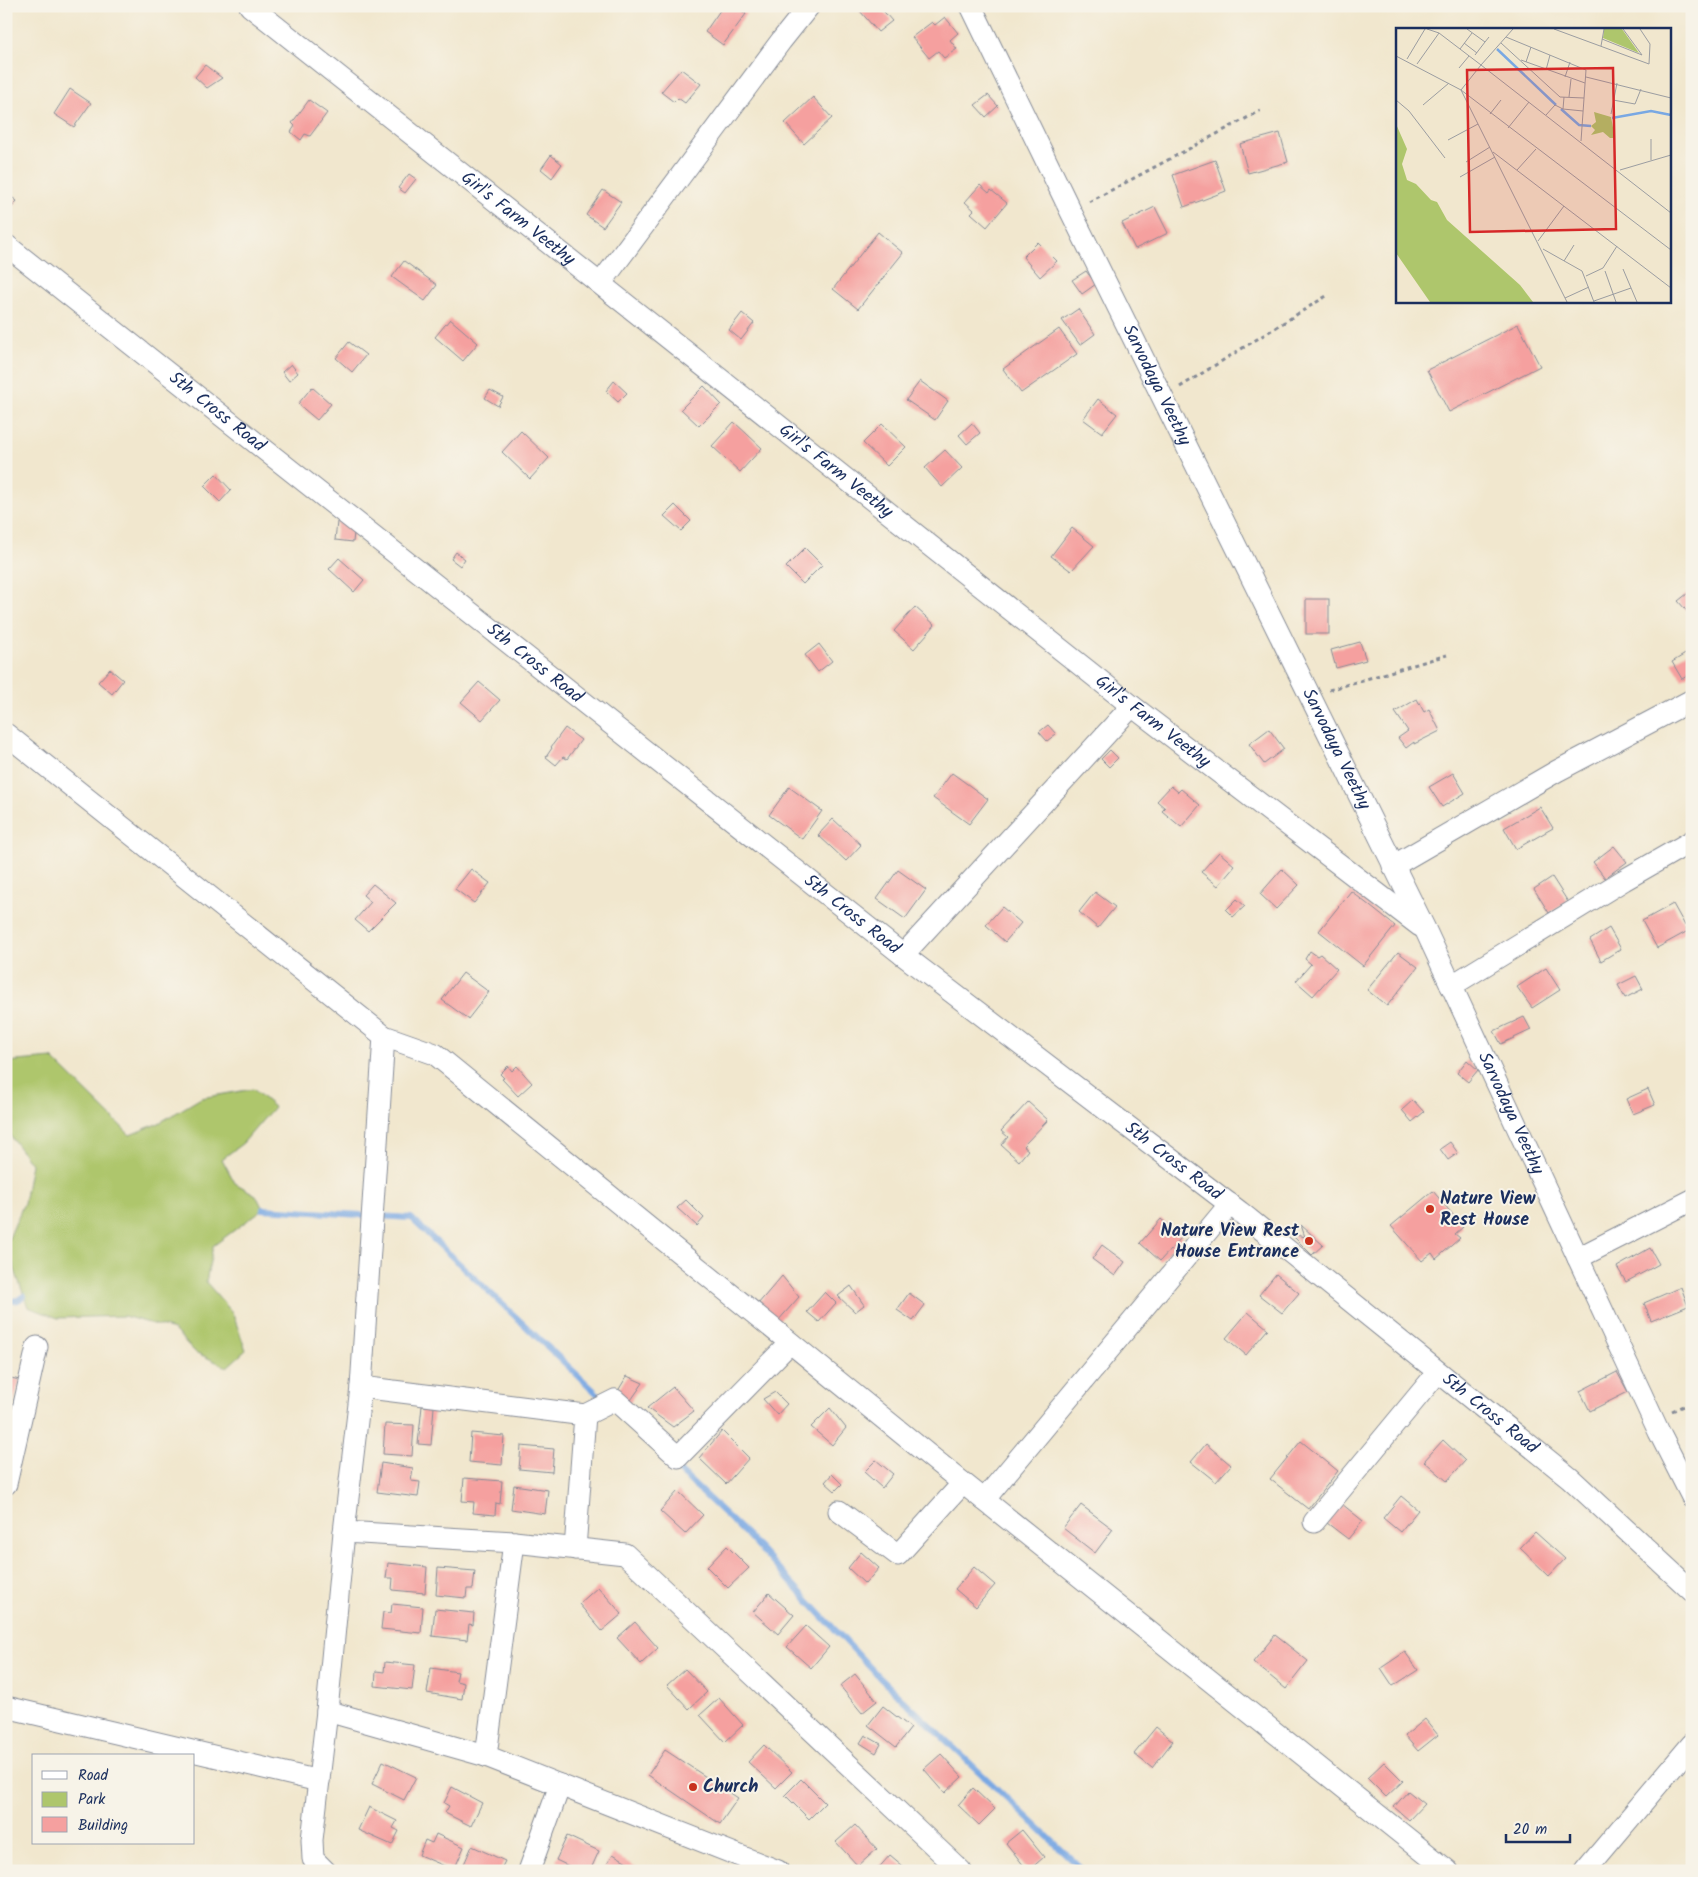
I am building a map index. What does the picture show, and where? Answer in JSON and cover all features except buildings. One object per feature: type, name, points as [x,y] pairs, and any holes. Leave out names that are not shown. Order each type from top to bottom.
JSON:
[{"type":"street","name":"Girl's Farm Veethy","points":[[250,6],[1132,706],[1424,930]]},
{"type":"street","points":[[601,284],[809,6]]},
{"type":"street","name":"Sarvodaya Veethy","points":[[971,6],[1424,930],[1659,1432],[1692,1497]]},
{"type":"street","name":"5th Cross Road","points":[[6,245],[903,955],[1230,1204],[1570,1478],[1692,1591]]},
{"type":"street","points":[[1393,866],[1557,772],[1692,700]]},
{"type":"street","points":[[903,955],[1132,706]]},
{"type":"street","points":[[6,734],[384,1036],[435,1054],[984,1500],[1448,1871]]},
{"type":"street","points":[[1451,986],[1624,880],[1692,841]]},
{"type":"street","points":[[325,1871],[313,1859],[312,1840],[361,1387],[384,1036]]},
{"type":"street","points":[[1578,1258],[1692,1200]]},
{"type":"street","points":[[984,1500],[1230,1204]]},
{"type":"street","points":[[361,1387],[585,1415],[615,1400],[678,1457],[790,1343]]},
{"type":"street","points":[[6,1484],[37,1347]]},
{"type":"street","points":[[1314,1522],[1438,1372]]},
{"type":"street","points":[[575,1549],[585,1415]]},
{"type":"street","points":[[839,1510],[898,1555],[963,1483]]},
{"type":"street","points":[[344,1532],[514,1542],[625,1554],[961,1871]]},
{"type":"street","points":[[486,1756],[514,1542]]},
{"type":"street","points":[[6,1707],[319,1781]]},
{"type":"street","points":[[327,1711],[486,1756],[778,1871]]},
{"type":"street","points":[[1585,1871],[1692,1744]]},
{"type":"street","points":[[529,1871],[560,1785]]},
{"type":"path","points":[[1071,212],[1260,111]]},
{"type":"path","points":[[1162,398],[1328,295]]},
{"type":"path","points":[[1309,696],[1447,655]]},
{"type":"green space","points":[[52,1058],[130,1135],[159,1123],[201,1098],[253,1089],[274,1107],[243,1143],[222,1159],[235,1183],[256,1195],[263,1209],[213,1246],[206,1282],[232,1312],[246,1350],[227,1367],[195,1352],[174,1330],[124,1316],[58,1318],[28,1307],[6,1245],[24,1203],[31,1164],[6,1130],[6,1062]]},
{"type":"waterway","points":[[263,1209],[411,1218],[604,1400]]},
{"type":"waterway","points":[[6,1302],[18,1300],[24,1296]]},
{"type":"waterway","points":[[670,1462],[748,1536],[880,1678],[1084,1871]]},
{"type":"place","name":"Nature View Rest House","points":[[1430,1209]]},
{"type":"place","name":"Nature View Rest House Entrance","points":[[1309,1241]]},
{"type":"place","name":"Church","points":[[693,1787]]}]
